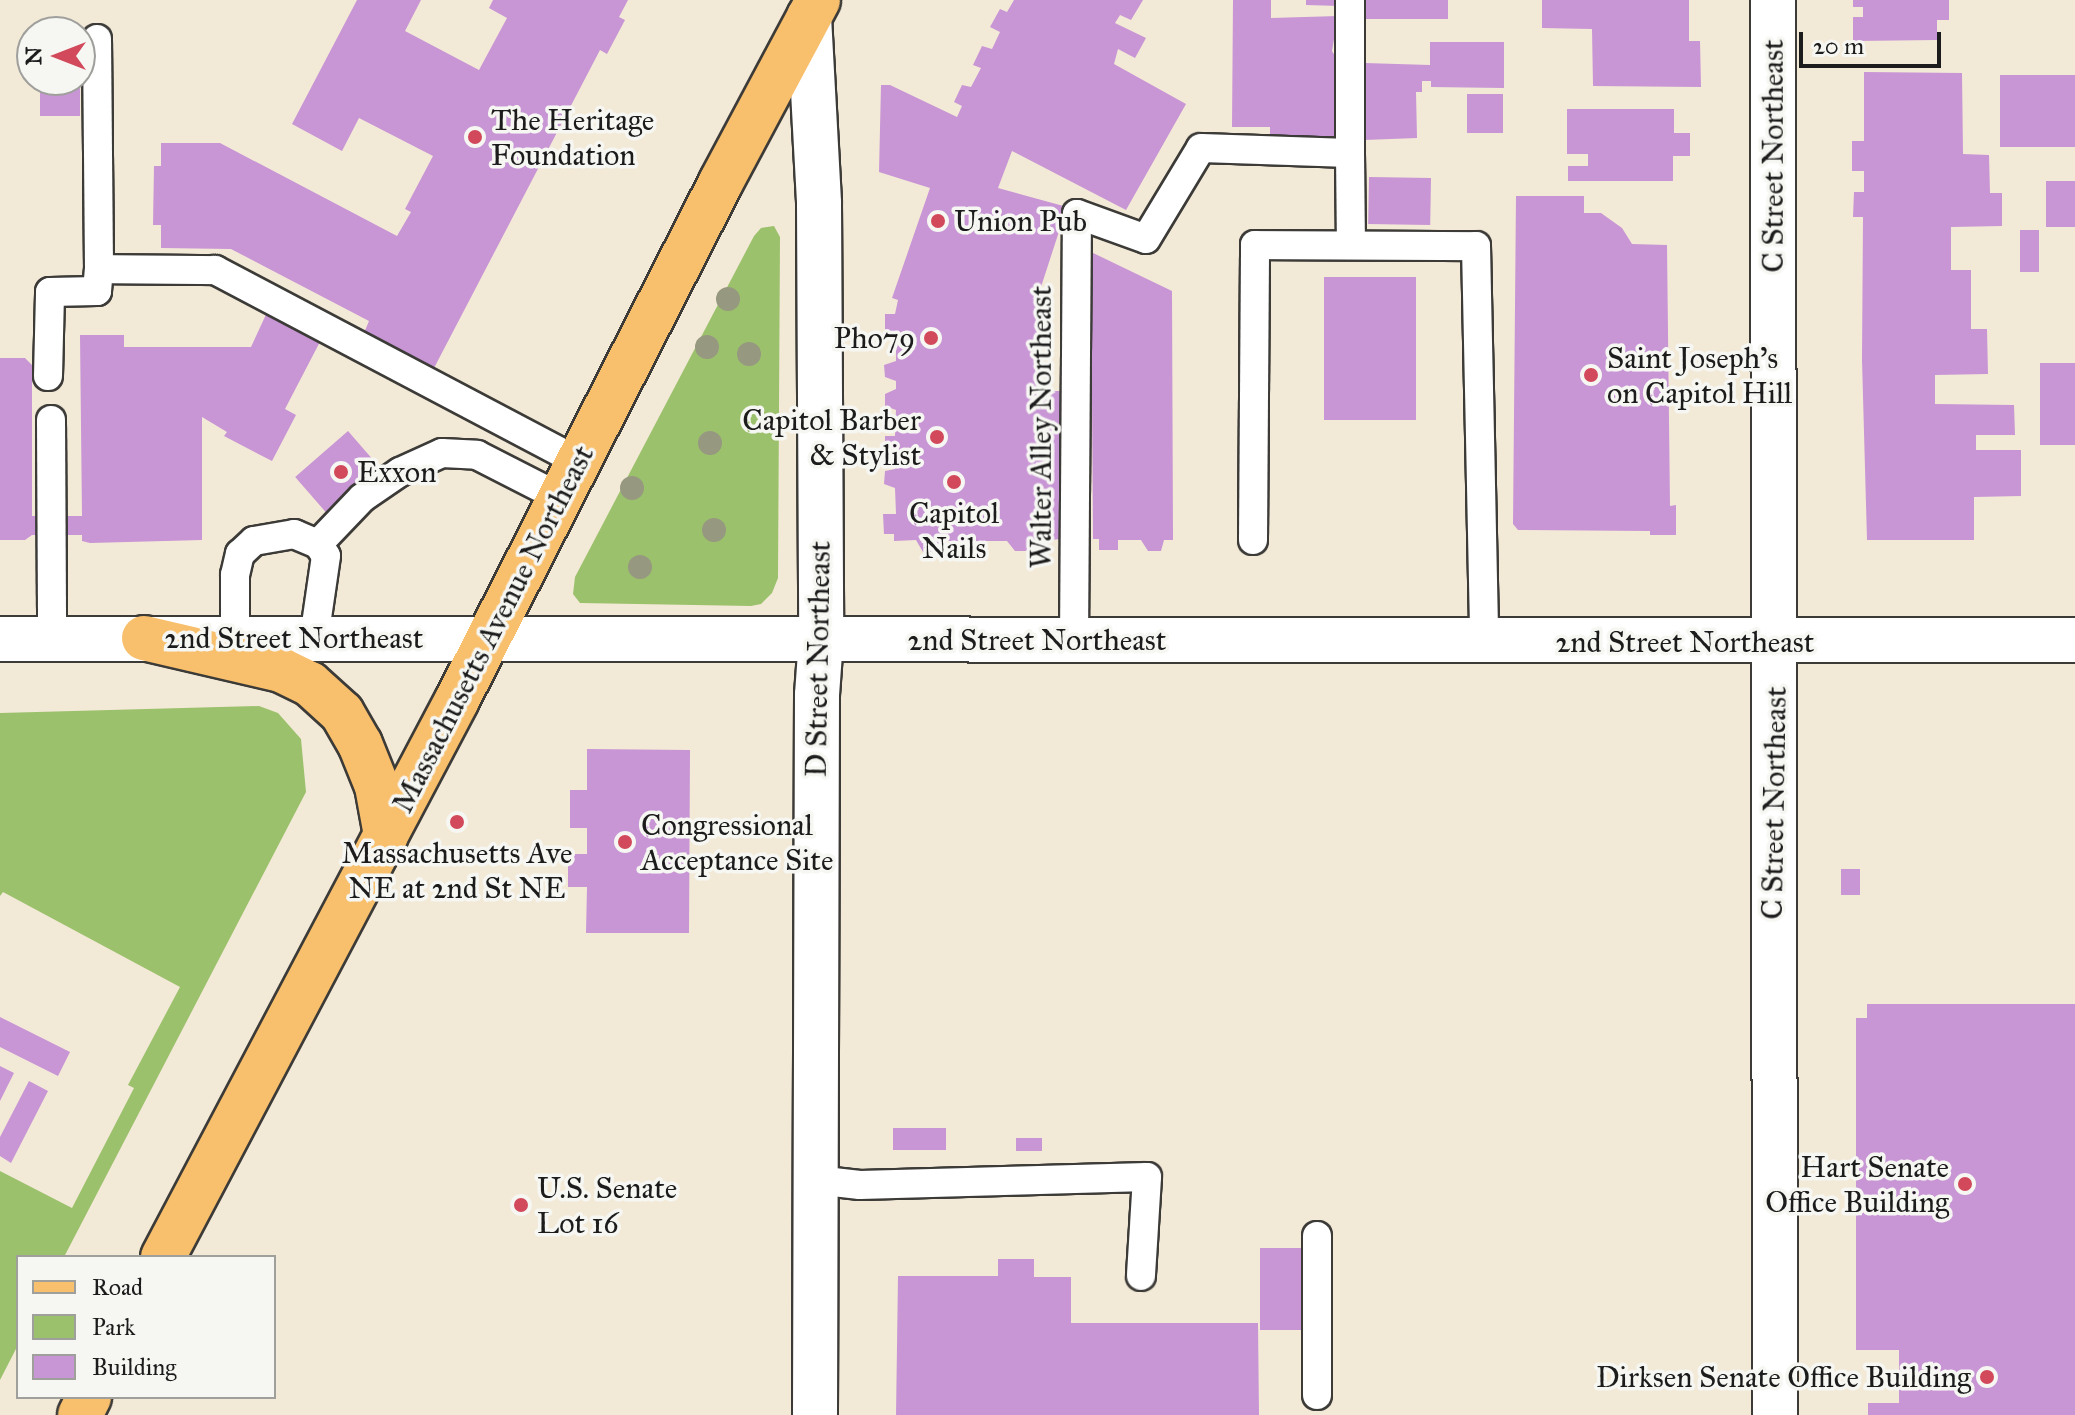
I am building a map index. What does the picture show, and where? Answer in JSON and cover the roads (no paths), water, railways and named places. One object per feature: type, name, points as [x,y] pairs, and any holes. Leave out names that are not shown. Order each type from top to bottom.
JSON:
[{"type":"main road","name":"Massachusetts Avenue Northeast","points":[[164,1255],[386,835],[812,6]]},
{"type":"main road","points":[[144,638],[281,670],[310,684],[342,713],[360,744],[377,786],[386,835]]},
{"type":"street","name":"C Street Northeast","points":[[1773,0],[1775,1415]]},
{"type":"street","name":"D Street Northeast","points":[[812,6],[819,204],[821,639],[817,695],[815,1415]]},
{"type":"street","name":"2nd Street Northeast","points":[[0,639],[1776,643],[2075,640]]},
{"type":"lane","points":[[1350,0],[1351,245]]},
{"type":"lane","points":[[48,376],[50,292],[97,291],[97,39]]},
{"type":"lane","name":"Walter Alley Northeast","points":[[1074,640],[1077,214],[1146,239],[1201,148],[1350,153]]},
{"type":"lane","points":[[1253,540],[1255,245],[1476,246],[1484,641]]},
{"type":"lane","points":[[99,269],[215,270],[570,480]]},
{"type":"lane","points":[[51,420],[52,639]]},
{"type":"lane","points":[[318,544],[362,498],[400,472],[442,453],[477,455],[570,480]]},
{"type":"lane","points":[[235,638],[236,564],[247,546],[269,536],[294,534],[318,544],[326,556],[314,638]]},
{"type":"lane","points":[[816,1180],[860,1185],[1147,1177],[1141,1276]]},
{"type":"lane","points":[[1317,1236],[1317,1395]]},
{"type":"place","name":"The Heritage Foundation","points":[[475,137]]},
{"type":"place","name":"Union Pub","points":[[938,221]]},
{"type":"place","name":"Pho79","points":[[931,338]]},
{"type":"place","name":"Saint Joseph's on Capitol Hill","points":[[1591,375]]},
{"type":"place","name":"Capitol Barber & Stylist","points":[[937,437]]},
{"type":"place","name":"Exxon","points":[[341,472]]},
{"type":"place","name":"Capitol Nails","points":[[954,482]]},
{"type":"place","name":"Massachusetts Ave NE at 2nd St NE","points":[[457,822]]},
{"type":"place","name":"Congressional Acceptance Site","points":[[625,842]]},
{"type":"place","name":"Hart Senate Office Building","points":[[1965,1184]]},
{"type":"place","name":"U.S. Senate Lot 16","points":[[521,1205]]},
{"type":"place","name":"Dirksen Senate Office Building","points":[[1987,1377]]}]
